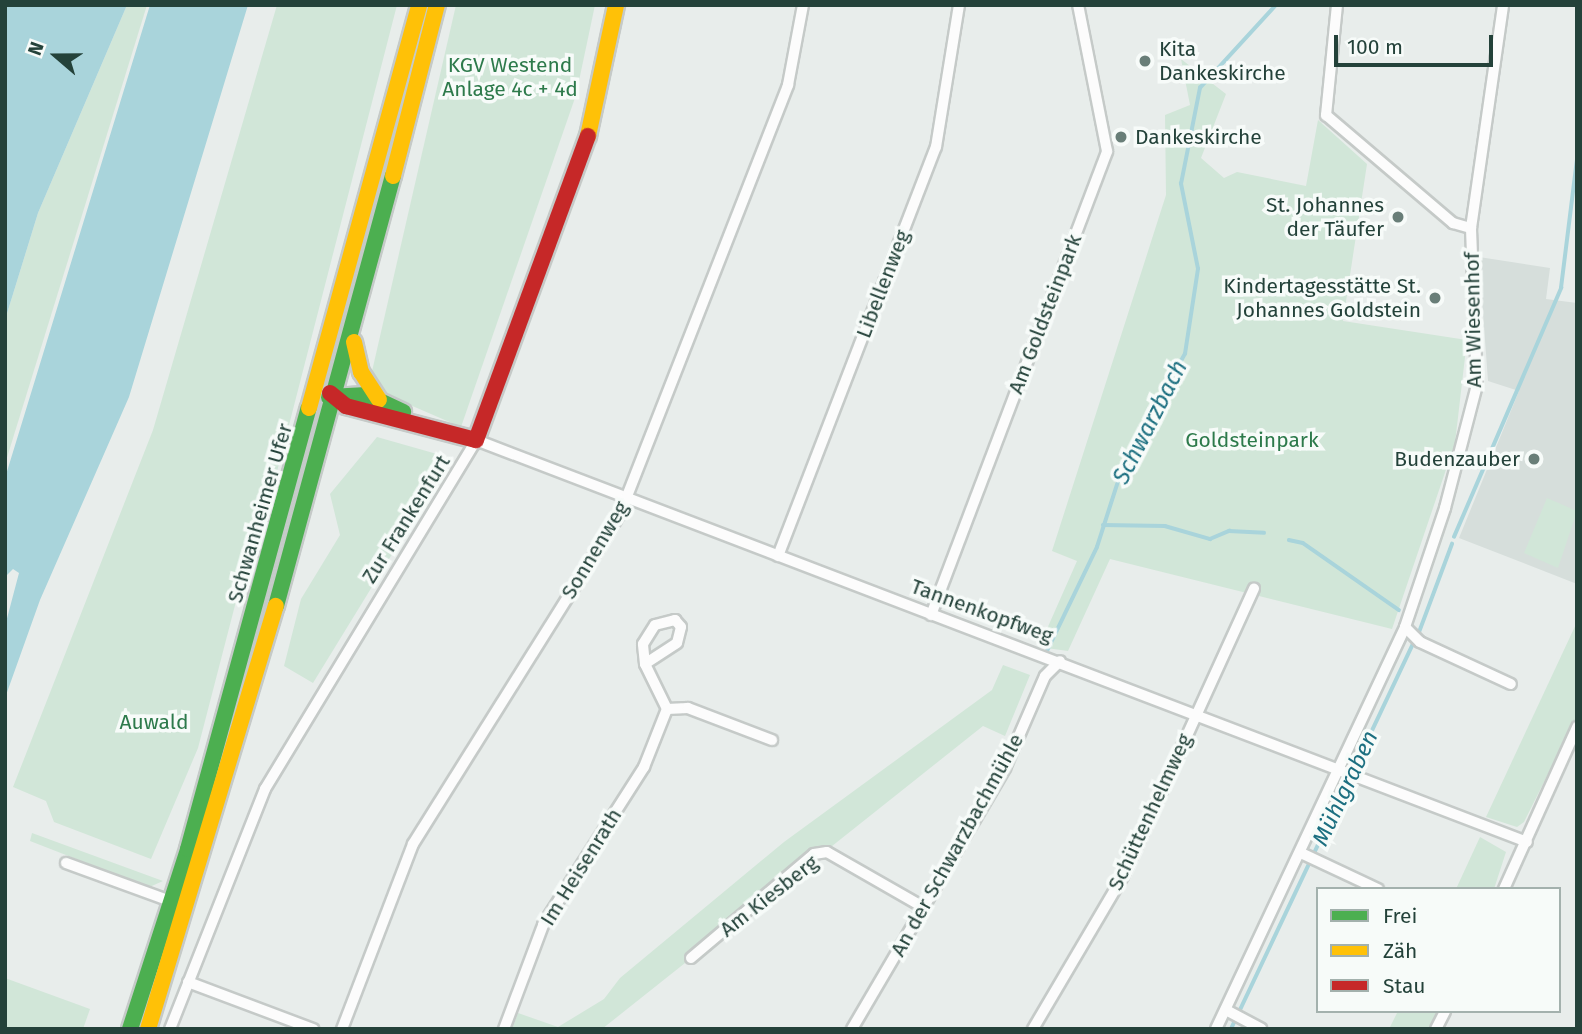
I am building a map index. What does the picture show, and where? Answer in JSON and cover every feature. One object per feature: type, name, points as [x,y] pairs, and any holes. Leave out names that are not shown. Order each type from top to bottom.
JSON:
[{"type":"main road","name":"Schwanheimer Ufer","points":[[130,1029],[173,902],[308,419],[419,5]]},
{"type":"main road","name":"Schwanheimer Ufer","points":[[148,1029],[321,459],[437,5]]},
{"type":"main road","name":"Zur Frankenfurt","points":[[476,440],[586,146],[616,5]]},
{"type":"main road","points":[[353,340],[361,372],[379,400]]},
{"type":"main road","points":[[308,419],[335,397],[321,368]]},
{"type":"main road","name":"Tannenkopfweg","points":[[335,397],[361,410],[421,421]]},
{"type":"main road","name":"Tannenkopfweg","points":[[335,397],[379,400],[421,421],[476,440]]},
{"type":"main road","points":[[321,459],[343,422],[361,410]]},
{"type":"street","name":"Sonnenweg","points":[[342,1029],[413,844],[627,498],[788,85],[803,5]]},
{"type":"street","name":"Libellenweg","points":[[778,556],[936,147],[959,5]]},
{"type":"street","name":"Am Goldsteinpark","points":[[931,615],[1107,151],[1078,5]]},
{"type":"street","points":[[1336,5],[1326,115],[1453,223],[1471,228]]},
{"type":"street","name":"Am Wiesenhof","points":[[1216,1029],[1233,1013],[1339,768],[1405,627],[1477,386],[1471,228],[1503,5]]},
{"type":"street","name":"Tannenkopfweg","points":[[476,440],[931,615],[1060,661],[1364,777],[1527,842]]},
{"type":"street","name":"Zur Frankenfurt","points":[[170,1029],[265,789],[476,440]]},
{"type":"street","name":"Schüttenhelmweg","points":[[1033,1029],[1123,876],[1254,588]]},
{"type":"street","points":[[1405,627],[1420,642],[1511,684]]},
{"type":"street","name":"An der Schwarzbachmühle","points":[[852,1029],[1005,768],[1045,676],[1060,661]]},
{"type":"street","points":[[645,664],[667,709],[688,708],[772,740]]},
{"type":"street","name":"Im Heisenrath","points":[[504,1029],[543,925],[644,767],[667,709]]},
{"type":"street","points":[[1505,887],[1577,727]]},
{"type":"street","name":"Am Kiesberg","points":[[691,958],[814,854],[827,852],[923,907]]},
{"type":"street","points":[[1303,854],[1374,887]]},
{"type":"street","points":[[66,863],[173,902]]},
{"type":"street","points":[[188,982],[296,1026],[313,1029]]},
{"type":"street","points":[[1233,1013],[1261,1029]]},
{"type":"street","points":[[1436,1029],[1444,1013]]},
{"type":"shaded area","points":[[1479,257],[1550,268],[1546,299],[1577,303],[1577,584],[1459,538],[1519,391],[1488,381]]},
{"type":"green space","points":[[127,5],[147,5],[5,464],[5,320],[38,213]]},
{"type":"green space","name":"Auwald","points":[[277,5],[397,5],[261,534],[249,547],[250,576],[240,586],[198,748],[151,859],[54,822],[46,801],[13,787],[153,430]]},
{"type":"green space","points":[[426,5],[431,5],[333,381],[333,368]]},
{"type":"green space","name":"KGV Westend Anlage 4c + 4d","points":[[456,5],[595,5],[576,95],[461,427],[387,395],[370,380]]},
{"type":"green space","name":"Goldsteinpark","points":[[1181,59],[1226,94],[1201,158],[1224,178],[1237,172],[1306,186],[1318,120],[1367,164],[1343,321],[1467,340],[1455,443],[1392,629],[1110,559],[1068,651],[1039,647],[1077,561],[1052,551],[1166,195],[1165,115],[1190,105]]},
{"type":"green space","points":[[327,410],[315,453],[186,884],[312,425]]},
{"type":"green space","points":[[377,437],[451,458],[313,683],[284,666],[301,599],[340,535],[330,494]]},
{"type":"green space","points":[[1547,498],[1577,511],[1558,568],[1524,553]]},
{"type":"green space","points":[[1577,622],[1577,716],[1524,822],[1517,827],[1486,817]]},
{"type":"green space","points":[[1003,665],[1030,675],[1005,736],[983,726],[602,1029],[512,1029],[518,1013],[558,1027],[604,999],[620,978],[784,842],[992,690]]},
{"type":"green space","points":[[32,833],[163,881],[145,889],[100,874],[89,864],[30,841]]},
{"type":"green space","points":[[1480,837],[1506,852],[1495,887],[1457,887]]},
{"type":"green space","points":[[5,978],[90,1009],[83,1029],[5,1029]]},
{"type":"green space","points":[[1397,1013],[1436,1013],[1429,1029],[1389,1029]]},
{"type":"water","points":[[5,5],[127,5],[38,213],[5,320]]},
{"type":"water","points":[[150,5],[248,5],[129,397],[40,600],[5,698],[5,626],[19,573],[13,569],[5,577],[5,478]]},
{"type":"waterway","name":"Schwarzbach","points":[[1047,651],[1097,547],[1124,463],[1185,354],[1198,269],[1181,184],[1200,88],[1276,5]]},
{"type":"waterway","name":"Mühlgraben","points":[[1454,537],[1561,288],[1577,159]]},
{"type":"waterway","points":[[1103,525],[1165,526],[1210,539],[1229,531],[1264,533]]},
{"type":"waterway","points":[[1289,540],[1303,543],[1399,610]]},
{"type":"waterway","name":"Mühlgraben","points":[[1418,635],[1452,544]]},
{"type":"waterway","name":"Mühlgraben","points":[[1231,1029],[1414,642]]},
{"type":"traffic: fast","points":[[276,606],[393,176]]},
{"type":"traffic: fast","points":[[329,397],[367,395],[403,412]]},
{"type":"traffic: fast","points":[[130,1029],[188,849],[309,408]]},
{"type":"traffic: slow","points":[[309,408],[419,5]]},
{"type":"traffic: slow","points":[[393,176],[437,5]]},
{"type":"traffic: slow","points":[[588,136],[616,5]]},
{"type":"traffic: slow","points":[[354,342],[361,372],[379,400]]},
{"type":"traffic: slow","points":[[148,1029],[276,606]]},
{"type":"traffic: jam","points":[[330,393],[346,406],[476,440],[588,136]]},
{"type":"place","name":"Kita Dankeskirche","points":[[1145,61]]},
{"type":"place","name":"Dankeskirche","points":[[1121,137]]},
{"type":"place","name":"St. Johannes der Täufer","points":[[1398,217]]},
{"type":"place","name":"Kindertagesstätte St. Johannes Goldstein","points":[[1435,298]]},
{"type":"place","name":"Budenzauber","points":[[1534,459]]}]
